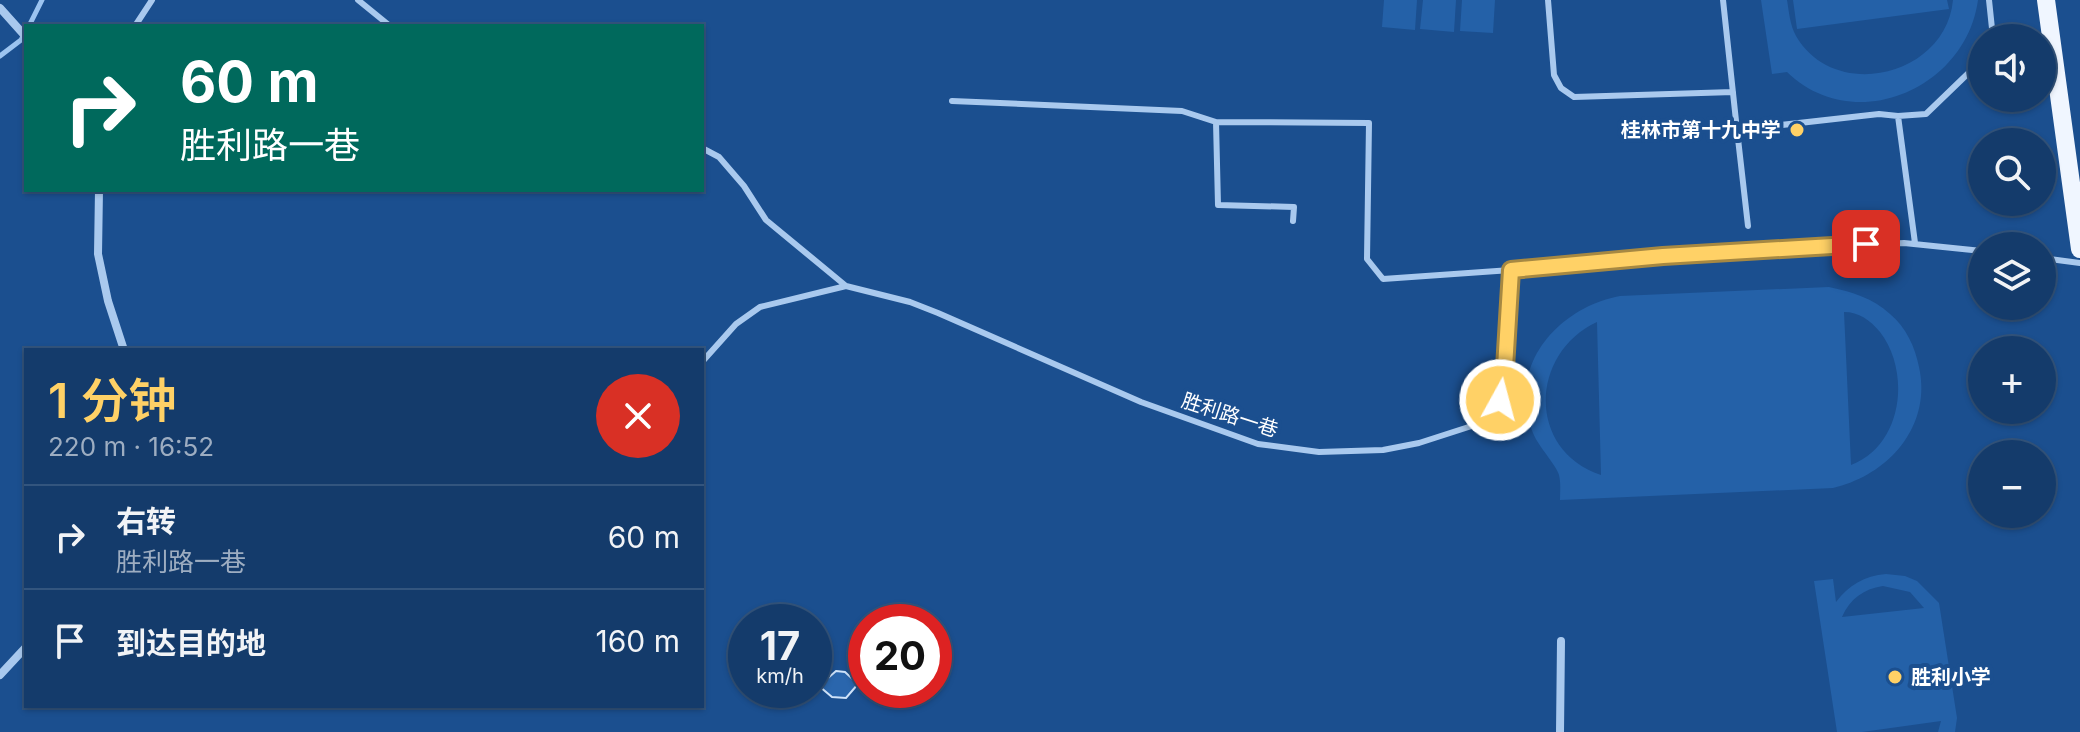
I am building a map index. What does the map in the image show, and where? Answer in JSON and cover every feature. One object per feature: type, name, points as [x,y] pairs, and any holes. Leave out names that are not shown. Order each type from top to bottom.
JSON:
[{"type":"main road","points":[[2046,0],[2080,249]]},
{"type":"street","points":[[0,8],[23,33]]},
{"type":"street","points":[[99,192],[98,254],[108,301],[123,348]]},
{"type":"street","points":[[1560,732],[1561,641]]},
{"type":"street","points":[[0,675],[24,649]]},
{"type":"lane","points":[[136,24],[152,0]]},
{"type":"lane","points":[[358,0],[388,24]]},
{"type":"lane","points":[[1548,0],[1554,75],[1561,88],[1574,97],[1733,92]]},
{"type":"lane","points":[[1723,0],[1748,226]]},
{"type":"lane","points":[[1989,0],[1992,24]]},
{"type":"lane","points":[[1737,130],[1879,114],[1926,114],[1968,74]]},
{"type":"lane","points":[[952,101],[1182,111],[1216,122],[1369,123],[1367,259],[1383,279],[1663,256],[1915,243],[1968,249]]},
{"type":"lane","points":[[1898,116],[1915,243]]},
{"type":"lane","points":[[1216,122],[1218,205],[1294,207],[1293,221]]},
{"type":"lane","name":"胜利路一巷","points":[[704,149],[719,157],[744,186],[766,220],[846,286],[924,307],[1141,402],[1258,444],[1306,451],[1364,451],[1419,443],[1481,423],[1493,412],[1504,384],[1511,270]]},
{"type":"lane","points":[[2056,260],[2080,263]]},
{"type":"lane","points":[[704,360],[736,324],[760,307],[846,286]]},
{"type":"shaded area","points":[[1384,0],[1417,0],[1415,30],[1382,27]]},
{"type":"shaded area","points":[[1423,0],[1456,0],[1454,32],[1420,29]]},
{"type":"shaded area","points":[[1462,0],[1495,0],[1493,33],[1460,31]]},
{"type":"shaded area","points":[[1761,0],[1787,0],[1794,32],[1814,57],[1836,69],[1861,74],[1886,72],[1911,62],[1931,47],[1946,26],[1953,0],[1978,0],[1971,24],[1968,24],[1968,33],[1953,58],[1930,79],[1903,94],[1874,101],[1843,101],[1814,91],[1787,72],[1772,74]]},
{"type":"shaded area","points":[[1793,0],[1947,0],[1949,9],[1797,29]]},
{"type":"shaded area","points":[[1829,287],[1869,300],[1896,319],[1915,352],[1921,389],[1919,409],[1912,428],[1888,460],[1872,472],[1833,488],[1560,500],[1559,475],[1535,438],[1526,409],[1526,385],[1532,364],[1543,344],[1576,313],[1620,296]],"holes":[[[1844,312],[1855,313],[1880,332],[1890,348],[1898,386],[1897,406],[1882,441],[1868,455],[1851,465]],[[1597,322],[1601,475],[1577,463],[1559,445],[1549,424],[1546,401],[1549,377],[1559,355],[1575,336]]]},
{"type":"shaded area","points":[[1886,574],[1917,581],[1939,603],[1957,718],[1955,732],[1938,732],[1941,721],[1862,732],[1837,732],[1814,581],[1833,579],[1836,602],[1858,582]],"holes":[[[1883,586],[1910,592],[1924,608],[1842,617],[1853,600],[1863,592]]]},
{"type":"building","points":[[836,671],[848,675],[846,698],[832,697],[832,675]]},
{"type":"waterway","points":[[30,24],[42,0]]},
{"type":"waterway","points":[[0,56],[24,35]]},
{"type":"place","name":"桂林市第十九中学","points":[[1797,130]]},
{"type":"place","name":"胜利小学","points":[[1895,677]]},
{"type":"route","points":[[1500,400],[1504,384],[1511,270],[1663,256],[1866,244]]}]
